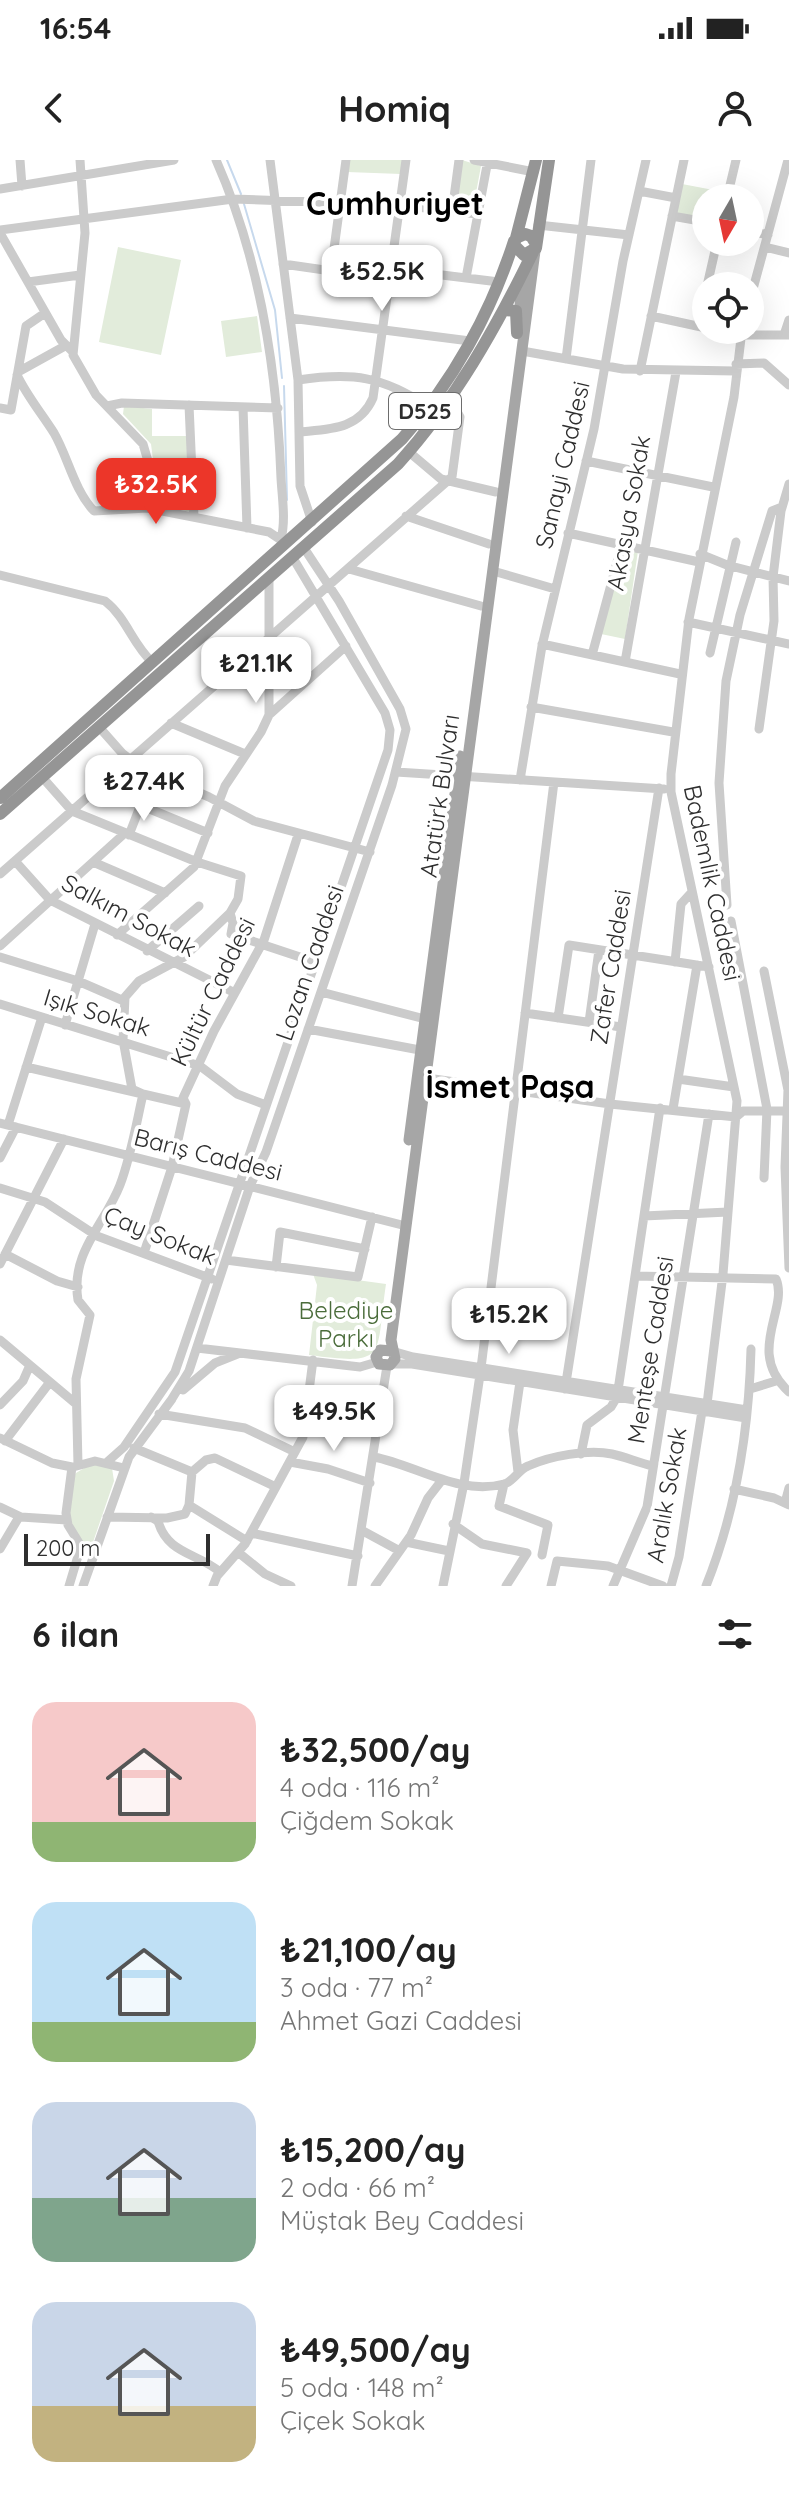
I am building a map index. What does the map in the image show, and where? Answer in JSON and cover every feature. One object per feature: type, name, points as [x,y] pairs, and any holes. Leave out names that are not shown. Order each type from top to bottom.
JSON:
[{"type":"highway","name":"D525","points":[[0,814],[373,489],[409,452],[450,399],[504,310],[535,248],[549,160]]},
{"type":"highway","name":"D525","points":[[0,798],[284,542],[312,522],[389,452],[429,407],[470,341],[518,241],[535,166]]},
{"type":"highway","points":[[531,236],[535,248],[524,255],[518,241],[531,236]]},
{"type":"highway","points":[[518,241],[521,276]]},
{"type":"highway","points":[[504,310],[516,311],[517,333]]},
{"type":"main road","name":"Atatürk Bulvarı","points":[[425,1051],[425,1019],[493,571],[535,248]]},
{"type":"main road","name":"Atatürk Bulvarı","points":[[386,1359],[517,333],[521,276]]},
{"type":"street","points":[[20,160],[22,186]]},
{"type":"street","points":[[69,349],[80,275],[84,219],[80,160]]},
{"type":"street","points":[[0,189],[174,160]]},
{"type":"street","points":[[17,374],[43,422],[53,432],[94,511],[153,509],[247,528],[284,542],[278,408],[265,319],[233,199],[216,160]]},
{"type":"street","points":[[270,160],[298,380],[301,492],[312,522]]},
{"type":"street","points":[[331,271],[346,160]]},
{"type":"street","points":[[299,432],[335,429],[353,423],[370,404],[376,380],[387,279],[406,160]]},
{"type":"street","points":[[452,212],[459,160]]},
{"type":"street","points":[[474,160],[535,166]]},
{"type":"street","points":[[566,359],[591,160]]},
{"type":"street","name":"Sanayi Caddesi","points":[[520,780],[542,644],[607,367],[629,235],[646,160]]},
{"type":"street","points":[[640,371],[684,160]]},
{"type":"street","points":[[730,184],[736,160]]},
{"type":"street","points":[[758,272],[788,160]]},
{"type":"street","points":[[466,278],[487,162]]},
{"type":"street","points":[[639,191],[676,198]]},
{"type":"street","points":[[153,509],[146,452],[138,436],[82,376],[0,232],[233,199],[400,205],[477,214]]},
{"type":"street","points":[[672,216],[692,220]]},
{"type":"street","points":[[518,241],[541,223],[629,235]]},
{"type":"street","points":[[764,234],[768,235]]},
{"type":"street","points":[[765,247],[789,253]]},
{"type":"street","points":[[283,264],[387,279]]},
{"type":"street","points":[[387,279],[393,269],[499,282]]},
{"type":"street","points":[[28,282],[80,275]]},
{"type":"street","points":[[0,408],[11,410],[26,326],[45,313]]},
{"type":"street","points":[[651,316],[692,325]]},
{"type":"street","points":[[290,318],[470,341]]},
{"type":"street","points":[[764,334],[787,335],[789,320]]},
{"type":"street","name":"Bademlik Caddesi","points":[[704,1407],[723,1277],[736,1117],[734,1087],[670,789],[673,732],[688,622],[713,487],[734,397],[739,344]]},
{"type":"street","points":[[17,374],[69,349]]},
{"type":"street","points":[[522,351],[640,371],[676,372],[764,363],[789,385]]},
{"type":"street","name":"Akasya Sokak","points":[[625,662],[655,475],[676,372]]},
{"type":"street","points":[[298,380],[336,375],[376,380],[390,383],[429,407]]},
{"type":"street","points":[[0,874],[452,477],[460,423],[458,411],[450,399]]},
{"type":"street","points":[[107,406],[122,403],[278,408]]},
{"type":"street","points":[[189,405],[194,517]]},
{"type":"street","points":[[243,407],[247,528]]},
{"type":"street","points":[[409,452],[445,481],[496,492]]},
{"type":"street","points":[[586,461],[713,487]]},
{"type":"street","points":[[759,729],[774,621],[773,577],[782,507],[789,484]]},
{"type":"street","points":[[727,905],[719,783],[726,681],[736,633],[770,515],[782,507]]},
{"type":"street","points":[[406,516],[489,544]]},
{"type":"street","points":[[568,533],[700,558],[789,581]]},
{"type":"street","points":[[710,653],[736,542]]},
{"type":"street","name":"Akasya Sokak","points":[[592,655],[622,544]]},
{"type":"street","name":"Lozan Caddesi","points":[[170,1402],[187,1376],[197,1348],[226,1260],[245,1185],[308,1029],[370,852],[406,734],[405,720],[330,586],[304,548]]},
{"type":"street","points":[[83,1586],[129,1448],[175,1372],[245,1185],[266,1105],[379,782],[390,730],[385,713],[293,558]]},
{"type":"street","points":[[349,569],[481,606]]},
{"type":"street","points":[[493,571],[555,589]]},
{"type":"street","points":[[0,575],[87,593],[105,601],[119,612],[133,640],[153,663]]},
{"type":"street","points":[[269,579],[269,715]]},
{"type":"street","points":[[688,622],[789,644]]},
{"type":"street","points":[[542,644],[680,674]]},
{"type":"street","points":[[117,935],[197,862],[229,778],[269,715],[346,646]]},
{"type":"street","points":[[531,707],[673,732]]},
{"type":"street","points":[[171,723],[245,754]]},
{"type":"street","points":[[99,727],[129,760],[254,821],[370,852]]},
{"type":"street","points":[[396,772],[670,789]]},
{"type":"street","points":[[0,946],[127,834],[153,773]]},
{"type":"street","points":[[42,777],[72,811],[197,862],[241,876],[238,899],[230,913],[175,962],[139,981],[124,1001],[124,1043],[132,1089],[143,1094]]},
{"type":"street","points":[[443,1586],[453,1524],[464,1483],[480,1372],[554,782]]},
{"type":"street","name":"Zafer Caddesi","points":[[565,1386],[659,788]]},
{"type":"street","points":[[140,805],[208,833]]},
{"type":"street","name":"Kültür Caddesi","points":[[144,1253],[172,1167],[186,1104],[183,1098],[261,945],[298,835]]},
{"type":"street","name":"Salkım Sokak","points":[[15,861],[50,900],[235,993]]},
{"type":"street","points":[[93,862],[165,893]]},
{"type":"street","points":[[675,962],[681,904],[692,892]]},
{"type":"street","points":[[147,951],[199,906]]},
{"type":"street","points":[[230,913],[233,923],[231,934],[315,962]]},
{"type":"street","points":[[731,921],[768,1111],[764,1178]]},
{"type":"street","points":[[65,1025],[95,924]]},
{"type":"street","points":[[558,1018],[569,945],[709,967]]},
{"type":"street","points":[[589,1022],[599,950]]},
{"type":"street","points":[[0,957],[78,981],[124,1001]]},
{"type":"street","points":[[673,1109],[697,965]]},
{"type":"street","points":[[764,971],[786,1074],[789,1268]]},
{"type":"street","points":[[321,992],[425,1019]]},
{"type":"street","name":"Işık Sokak","points":[[0,1004],[200,1066],[237,1094],[266,1105]]},
{"type":"street","points":[[525,1013],[621,1027]]},
{"type":"street","points":[[0,1158],[42,1017]]},
{"type":"street","points":[[308,1029],[425,1051]]},
{"type":"street","points":[[26,1067],[186,1104]]},
{"type":"street","points":[[421,1077],[610,1104],[736,1117],[743,1111],[788,1111]]},
{"type":"street","points":[[678,1079],[734,1087]]},
{"type":"street","points":[[69,1586],[81,1546],[67,1520],[65,1500],[75,1466],[79,1351],[90,1315],[78,1300],[78,1287],[91,1232],[116,1195],[129,1156],[143,1094]]},
{"type":"street","points":[[581,1454],[587,1425],[611,1407],[617,1394],[660,1108]]},
{"type":"street","name":"Menteşe Caddesi","points":[[613,1586],[644,1515],[709,1114]]},
{"type":"street","name":"Barış Caddesi","points":[[8,1125],[402,1225]]},
{"type":"street","points":[[0,1264],[64,1139]]},
{"type":"street","name":"Çay Sokak","points":[[0,1188],[34,1197],[91,1232],[219,1281]]},
{"type":"street","points":[[644,1216],[728,1212]]},
{"type":"street","points":[[226,1260],[358,1277],[372,1217]]},
{"type":"street","points":[[276,1267],[280,1232],[365,1249]]},
{"type":"street","points":[[5,1254],[57,1281],[78,1287]]},
{"type":"street","points":[[635,1276],[765,1276],[776,1279],[782,1294],[771,1348],[776,1381],[789,1392]]},
{"type":"street","points":[[0,1340],[75,1403]]},
{"type":"street","points":[[197,1348],[364,1367],[386,1359],[747,1414]]},
{"type":"street","points":[[706,1586],[724,1539],[734,1489],[747,1414],[751,1349]]},
{"type":"street","points":[[106,1463],[129,1448],[170,1402],[215,1363],[240,1353]]},
{"type":"street","points":[[352,1586],[363,1531],[386,1359]]},
{"type":"street","points":[[213,1586],[220,1572],[239,1553],[249,1537],[305,1432],[313,1360]]},
{"type":"street","points":[[0,1405],[23,1381],[30,1365]]},
{"type":"street","points":[[480,1372],[520,1382],[565,1386]]},
{"type":"street","points":[[750,1389],[776,1381]]},
{"type":"street","points":[[50,1382],[3,1440],[52,1463],[75,1466],[91,1461],[124,1468]]},
{"type":"street","points":[[518,1472],[513,1430],[520,1382]]},
{"type":"street","name":"Aralık Sokak","points":[[671,1586],[679,1557],[704,1407]]},
{"type":"street","points":[[159,1414],[245,1428],[295,1452]]},
{"type":"street","points":[[129,1448],[192,1472]]},
{"type":"street","points":[[542,1555],[548,1525],[499,1506],[504,1484],[518,1472],[530,1465],[581,1454],[609,1453],[653,1466]]},
{"type":"street","points":[[374,1457],[407,1464],[442,1480],[504,1484]]},
{"type":"street","points":[[107,1517],[183,1515],[189,1505],[192,1472],[206,1460],[215,1458],[276,1487]]},
{"type":"street","points":[[290,1462],[328,1469],[370,1483]]},
{"type":"street","points":[[391,1586],[377,1583],[442,1480]]},
{"type":"street","points":[[734,1489],[787,1504],[789,1488]]},
{"type":"street","points":[[189,1505],[249,1537],[358,1556]]},
{"type":"street","points":[[0,1507],[19,1517],[67,1520]]},
{"type":"street","points":[[0,1549],[19,1517]]},
{"type":"street","points":[[151,1517],[157,1519],[163,1535],[176,1549],[220,1572]]},
{"type":"street","points":[[453,1524],[482,1544],[527,1553],[506,1586]]},
{"type":"street","points":[[363,1531],[402,1546],[449,1551]]},
{"type":"street","points":[[239,1553],[265,1574],[291,1586]]},
{"type":"street","points":[[551,1586],[557,1561],[622,1570],[663,1586]]},
{"type":"green space","points":[[349,160],[403,160],[401,174],[347,172]]},
{"type":"green space","points":[[462,160],[481,166],[473,209],[456,206]]},
{"type":"green space","points":[[682,184],[692,186],[692,216],[676,213]]},
{"type":"green space","points":[[118,247],[181,260],[161,355],[99,342]]},
{"type":"green space","points":[[257,316],[262,352],[226,357],[221,321]]},
{"type":"green space","points":[[124,406],[152,409],[152,436],[187,436],[191,512],[159,505],[151,444],[123,414]]},
{"type":"green space","points":[[624,548],[638,551],[625,639],[601,634]]},
{"type":"green space","name":"Belediye Parkı","points":[[313,1274],[386,1284],[378,1341],[374,1351],[366,1357],[354,1359],[309,1355],[317,1285]]},
{"type":"green space","points":[[91,1464],[112,1468],[114,1481],[91,1548],[75,1534],[67,1503],[76,1473]]},
{"type":"waterway","points":[[227,160],[241,194]]},
{"type":"waterway","points":[[244,204],[275,310],[282,378]]},
{"type":"waterway","points":[[284,386],[287,500]]},
{"type":"district","name":"Cumhuriyet","points":[[395,204]]},
{"type":"district","name":"İsmet Paşa","points":[[510,1087]]}]
